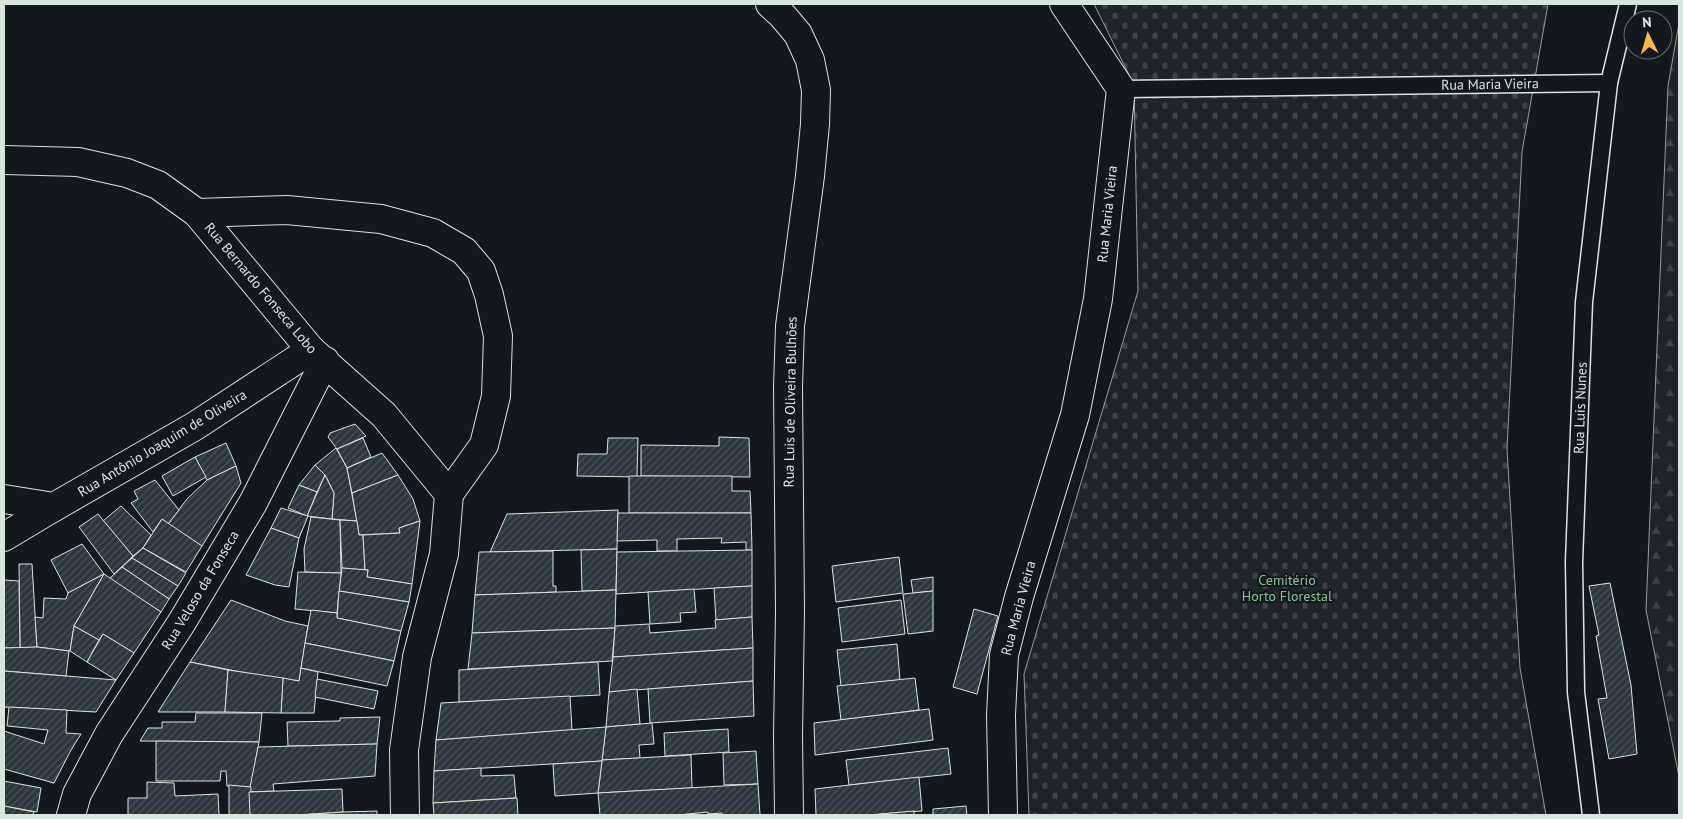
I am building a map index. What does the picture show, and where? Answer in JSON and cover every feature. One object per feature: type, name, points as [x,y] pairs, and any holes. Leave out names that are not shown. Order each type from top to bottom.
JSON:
[{"type":"street","name":"Rua Luis de Oliveira Bulhões","points":[[770,4],[798,34],[810,60],[816,90],[815,124],[790,326],[788,387],[789,815]]},
{"type":"street","points":[[1064,4],[1120,90]]},
{"type":"street","name":"Rua Maria Vieira","points":[[1003,815],[1001,716],[1004,655],[1019,597],[1074,416],[1098,299],[1120,90]]},
{"type":"street","name":"Rua Bernardo Fonseca Lobo","points":[[4,160],[78,162],[127,173],[158,185],[197,213],[318,356],[384,415],[449,494],[484,445],[496,396],[498,336],[489,295],[481,271],[464,251],[433,234],[381,219],[287,210],[197,213]]},
{"type":"street","name":"Rua Antônio Joaquim de Oliveira","points":[[4,537],[54,506],[318,356]]},
{"type":"street","name":"Rua Veloso da Fonseca","points":[[71,815],[76,794],[109,734],[182,622],[252,503],[318,356]]},
{"type":"street","points":[[405,815],[404,750],[417,657],[444,554],[449,494]]},
{"type":"street","points":[[4,499],[54,506]]},
{"type":"lane","name":"Rua Luis Nunes","points":[[1591,815],[1576,692],[1574,562],[1584,302],[1609,82],[1628,4]]},
{"type":"lane","name":"Rua Maria Vieira","points":[[1120,90],[1609,82]]},
{"type":"green space","name":"Cemitério Horto Florestal","points":[[1094,4],[1548,4],[1522,152],[1507,449],[1520,668],[1546,815],[1029,815],[1024,674],[1138,291],[1134,85]]},
{"type":"green space","points":[[1679,23],[1679,777],[1646,610],[1668,86]]},
{"type":"building","points":[[355,424],[366,436],[337,449],[328,437],[330,433]]},
{"type":"building","points":[[719,437],[749,438],[750,477],[641,476],[641,445],[719,446]]},
{"type":"building","points":[[363,438],[371,457],[347,468],[337,449]]},
{"type":"building","points":[[608,438],[638,438],[637,477],[577,476],[578,454],[607,454]]},
{"type":"building","points":[[226,443],[236,466],[207,480],[195,457]]},
{"type":"building","points":[[336,448],[347,468],[357,521],[332,519],[334,493],[325,475],[315,465]]},
{"type":"building","points":[[382,453],[398,475],[352,493],[347,468]]},
{"type":"building","points":[[195,457],[206,477],[173,496],[162,476]]},
{"type":"building","points":[[315,465],[325,475],[317,492],[299,485]]},
{"type":"building","points":[[236,466],[241,483],[202,546],[168,524],[187,499],[207,480]]},
{"type":"building","points":[[325,475],[334,493],[332,519],[307,516]]},
{"type":"building","points":[[398,475],[413,499],[420,521],[399,528],[400,533],[359,535],[352,493]]},
{"type":"building","points":[[629,476],[732,476],[732,491],[750,491],[751,513],[629,513]]},
{"type":"building","points":[[155,480],[179,510],[168,524],[162,519],[153,532],[131,503],[138,499],[134,491]]},
{"type":"building","points":[[299,485],[317,492],[307,516],[288,508]]},
{"type":"building","points":[[121,506],[151,535],[143,548],[133,556],[103,521]]},
{"type":"building","points":[[281,508],[308,516],[299,538],[271,528]]},
{"type":"building","points":[[618,510],[617,549],[490,552],[507,514]]},
{"type":"building","points":[[618,513],[751,513],[752,550],[746,550],[746,542],[721,543],[722,538],[677,539],[677,551],[657,551],[657,540],[617,541]]},
{"type":"building","points":[[98,514],[133,556],[114,574],[79,527]]},
{"type":"building","points":[[311,517],[340,520],[341,573],[305,572],[304,549]]},
{"type":"building","points":[[162,519],[202,546],[186,572],[143,548]]},
{"type":"building","points":[[340,520],[357,521],[359,535],[363,535],[365,570],[342,568]]},
{"type":"building","points":[[420,521],[412,584],[367,577],[368,570],[365,570],[363,535],[400,533],[399,528]]},
{"type":"building","points":[[271,528],[299,538],[289,587],[275,585],[246,575]]},
{"type":"building","points":[[82,544],[104,574],[68,593],[51,560]]},
{"type":"building","points":[[143,548],[186,573],[178,586],[132,558]]},
{"type":"building","points":[[617,549],[616,590],[582,591],[581,550]]},
{"type":"building","points":[[752,550],[752,586],[616,594],[617,552]]},
{"type":"building","points":[[553,551],[553,586],[556,586],[556,592],[475,595],[479,552]]},
{"type":"building","points":[[899,557],[903,593],[836,602],[832,566]]},
{"type":"building","points":[[132,558],[178,586],[169,599],[122,567]]},
{"type":"building","points":[[19,564],[32,564],[37,647],[20,648]]},
{"type":"building","points":[[122,567],[169,599],[161,612],[109,579]]},
{"type":"building","points":[[342,568],[368,570],[367,577],[412,584],[409,602],[339,591]]},
{"type":"building","points":[[298,572],[341,573],[337,613],[295,609]]},
{"type":"building","points":[[104,574],[74,626],[70,651],[37,647],[35,617],[43,618],[44,598],[66,599],[68,593]]},
{"type":"building","points":[[104,574],[161,612],[134,653],[103,634],[99,640],[74,626]]},
{"type":"building","points":[[933,577],[933,591],[913,593],[911,580]]},
{"type":"building","points":[[4,580],[19,581],[20,648],[4,648]]},
{"type":"building","points":[[1610,583],[1631,685],[1637,754],[1609,759],[1598,699],[1607,698],[1596,636],[1599,635],[1589,586]]},
{"type":"building","points":[[752,586],[752,617],[716,620],[714,588]]},
{"type":"building","points":[[694,589],[696,612],[680,613],[681,622],[650,624],[648,592]]},
{"type":"building","points":[[616,590],[615,628],[472,633],[475,595]]},
{"type":"building","points":[[339,591],[409,602],[401,631],[337,618]]},
{"type":"building","points":[[933,591],[933,631],[908,634],[903,594]]},
{"type":"building","points":[[231,600],[285,621],[308,626],[299,681],[261,676],[190,662]]},
{"type":"building","points":[[901,600],[905,634],[842,642],[838,608]]},
{"type":"building","points":[[974,609],[998,616],[977,694],[953,687]]},
{"type":"building","points":[[311,610],[337,613],[337,618],[401,631],[394,661],[305,643]]},
{"type":"building","points":[[752,617],[753,648],[613,657],[615,626],[649,624],[650,633],[716,628],[715,620]]},
{"type":"building","points":[[74,626],[99,640],[87,662],[70,651]]},
{"type":"building","points":[[615,628],[612,661],[468,669],[472,633]]},
{"type":"building","points":[[103,634],[134,653],[116,680],[87,662]]},
{"type":"building","points":[[305,643],[394,661],[387,686],[301,668]]},
{"type":"building","points":[[897,644],[900,680],[841,686],[837,650]]},
{"type":"building","points":[[37,647],[69,651],[66,676],[4,671],[4,648]]},
{"type":"building","points":[[753,648],[753,681],[609,692],[613,657]]},
{"type":"building","points":[[190,662],[228,670],[225,712],[158,712]]},
{"type":"building","points":[[598,662],[600,695],[459,702],[459,670]]},
{"type":"building","points":[[301,668],[318,672],[314,713],[281,713],[283,678],[299,681]]},
{"type":"building","points":[[228,670],[283,678],[281,713],[225,712]]},
{"type":"building","points":[[4,671],[116,680],[96,712],[4,707]]},
{"type":"building","points":[[915,678],[919,710],[841,720],[837,686]]},
{"type":"building","points":[[317,679],[378,691],[374,709],[315,697]]},
{"type":"building","points":[[753,681],[754,716],[650,723],[648,689]]},
{"type":"building","points":[[637,689],[640,724],[606,727],[609,692]]},
{"type":"building","points":[[570,696],[572,730],[436,740],[441,703]]},
{"type":"building","points":[[9,707],[67,710],[66,733],[81,734],[54,783],[4,769],[4,731],[44,744],[48,730],[7,726]]},
{"type":"building","points":[[929,709],[933,740],[815,755],[814,723]]},
{"type":"building","points":[[196,713],[262,713],[259,742],[140,741],[148,728],[162,728],[162,722],[195,722]]},
{"type":"building","points":[[380,717],[377,744],[288,746],[287,722],[340,721],[340,718]]},
{"type":"building","points":[[652,723],[654,744],[639,745],[640,758],[602,760],[606,727]]},
{"type":"building","points":[[606,727],[602,761],[434,771],[436,740]]},
{"type":"building","points":[[728,729],[729,752],[665,756],[664,733]]},
{"type":"building","points":[[156,741],[259,742],[251,787],[227,786],[226,771],[221,771],[220,781],[156,781]]},
{"type":"building","points":[[377,744],[375,776],[273,784],[274,791],[249,792],[258,747]]},
{"type":"building","points":[[948,748],[951,774],[849,785],[846,760]]},
{"type":"building","points":[[756,751],[758,784],[724,785],[723,753]]},
{"type":"building","points":[[691,755],[692,788],[598,793],[602,760]]},
{"type":"building","points":[[602,761],[598,793],[555,796],[553,764]]},
{"type":"building","points":[[481,768],[481,776],[514,775],[516,798],[433,803],[434,771]]},
{"type":"building","points":[[919,777],[922,811],[869,815],[816,815],[815,789]]},
{"type":"building","points":[[4,781],[41,788],[37,812],[4,806]]},
{"type":"building","points":[[147,782],[174,783],[175,796],[218,794],[219,815],[128,815],[128,798],[147,798]]},
{"type":"building","points":[[758,784],[760,815],[722,815],[722,813],[708,814],[708,812],[677,815],[600,815],[598,793]]},
{"type":"building","points":[[229,785],[251,787],[250,815],[229,815]]},
{"type":"building","points":[[342,789],[343,812],[298,815],[250,815],[249,792]]},
{"type":"building","points":[[517,798],[518,815],[434,815],[433,803]]},
{"type":"building","points":[[4,806],[34,812],[33,815],[4,815]]},
{"type":"building","points":[[966,806],[967,815],[933,815],[933,809]]},
{"type":"building","points":[[377,811],[377,815],[298,815],[343,812]]},
{"type":"building","points":[[914,811],[914,815],[869,815]]}]
